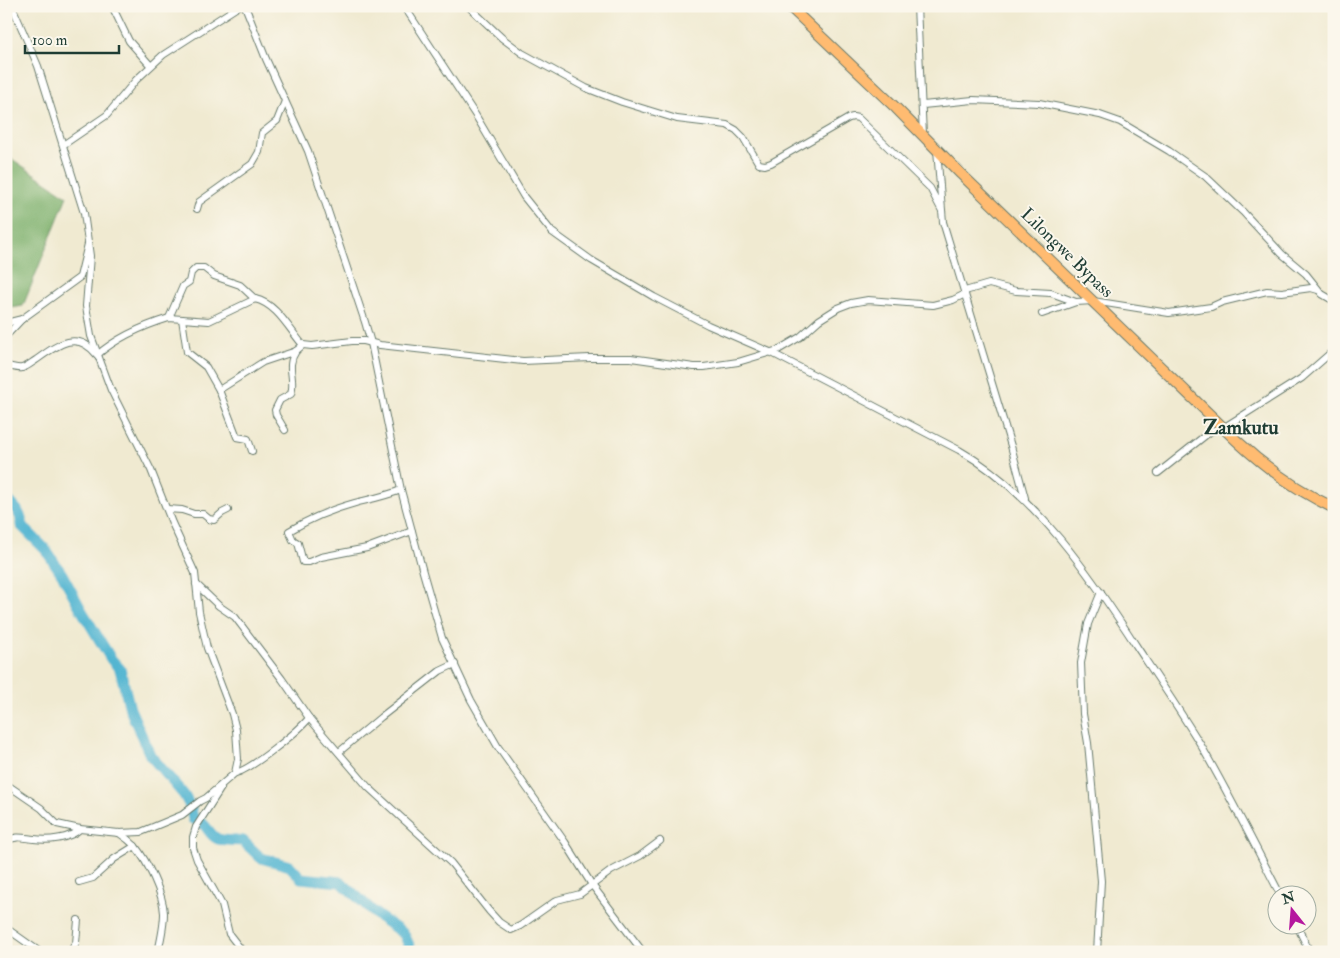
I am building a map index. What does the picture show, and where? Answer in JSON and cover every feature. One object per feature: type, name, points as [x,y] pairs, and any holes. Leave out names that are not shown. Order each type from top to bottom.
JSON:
[{"type":"main road","name":"Lilongwe Bypass","points":[[789,6],[924,135],[1223,428],[1270,470],[1320,502],[1334,508]]},
{"type":"street","points":[[6,784],[41,808],[58,824],[119,834],[141,832],[182,815],[222,785],[234,773],[238,759],[236,730],[207,648],[199,612],[195,573],[172,524],[168,509],[151,470],[111,390],[97,355],[86,312],[90,266],[89,240],[84,213],[38,66],[12,6]]},
{"type":"street","points":[[112,6],[129,41],[150,65]]},
{"type":"street","points":[[63,145],[107,115],[150,65],[163,54],[239,6]]},
{"type":"street","points":[[245,6],[308,150],[371,344],[401,490],[438,625],[470,700],[492,737],[565,842],[592,885],[643,952]]},
{"type":"street","points":[[404,6],[471,109],[524,197],[552,232],[591,260],[654,297],[708,325],[770,352],[975,458],[1025,499],[1050,526],[1101,592],[1198,741],[1276,886]]},
{"type":"street","points":[[468,6],[502,38],[522,53],[586,88],[677,120],[727,124],[743,138],[759,164],[771,163],[849,118],[858,118],[930,188],[942,211]]},
{"type":"street","points":[[917,6],[924,135]]},
{"type":"street","points":[[922,105],[972,100],[1039,102],[1100,115],[1120,122],[1169,151],[1205,176],[1243,212],[1282,254],[1306,274],[1318,290]]},
{"type":"street","points":[[197,209],[199,202],[252,164],[259,152],[262,133],[277,121],[285,101]]},
{"type":"street","points":[[936,148],[943,222],[1012,446],[1025,499]]},
{"type":"street","points":[[6,336],[22,318],[80,277],[89,240]]},
{"type":"street","points":[[169,318],[183,286],[189,282],[191,273],[196,268],[204,268],[214,276],[240,285],[255,299],[260,300],[281,316],[303,345],[312,346],[364,341],[371,344],[523,361],[631,358],[694,367],[730,363],[770,352],[800,337],[819,320],[844,305],[868,300],[934,305],[952,300],[965,292],[989,284],[1016,290],[1051,294],[1076,302]]},
{"type":"street","points":[[1042,314],[1076,302],[1093,301],[1169,313],[1211,307],[1222,302],[1267,291],[1282,292],[1311,288],[1332,298]]},
{"type":"street","points":[[97,355],[130,333],[169,318],[210,321],[255,299]]},
{"type":"street","points":[[6,323],[22,318]]},
{"type":"street","points":[[182,319],[187,352],[206,368],[220,390],[237,437],[248,439],[252,451]]},
{"type":"street","points":[[6,366],[20,368],[27,366],[52,348],[70,341],[84,343],[92,348],[97,355]]},
{"type":"street","points":[[285,430],[275,410],[280,400],[291,394],[293,389],[290,367],[292,357],[303,345]]},
{"type":"street","points":[[1158,472],[1211,431],[1223,428],[1302,378],[1334,350]]},
{"type":"street","points":[[220,390],[263,362],[296,351]]},
{"type":"street","points":[[401,490],[305,521],[290,531],[293,540],[298,544],[303,562],[367,548],[412,531]]},
{"type":"street","points":[[168,509],[203,514],[209,519],[214,520],[228,510]]},
{"type":"street","points":[[196,584],[219,606],[234,617],[282,678],[309,718],[368,787],[451,863],[490,911],[511,930],[520,926],[557,900],[580,894],[611,871],[640,856],[660,841]]},
{"type":"street","points":[[1097,952],[1101,881],[1088,743],[1083,714],[1081,663],[1088,624],[1101,592]]},
{"type":"street","points":[[339,752],[440,671],[455,664]]},
{"type":"street","points":[[234,773],[246,769],[274,749],[309,718]]},
{"type":"street","points":[[222,785],[196,827],[193,848],[197,860],[222,905],[229,934],[243,952]]},
{"type":"street","points":[[6,841],[11,838],[20,837],[35,840],[49,839],[76,833],[80,829]]},
{"type":"street","points":[[119,834],[135,846],[161,897],[164,912],[158,952]]},
{"type":"street","points":[[78,882],[93,878],[114,860],[135,846]]},
{"type":"street","points":[[70,952],[76,943],[78,920]]},
{"type":"street","points":[[6,928],[40,952]]},
{"type":"street","points":[[1302,936],[1310,952]]},
{"type":"green space","points":[[6,155],[67,196],[23,306],[6,309]]},
{"type":"waterway","points":[[6,498],[17,510],[21,518],[21,525],[45,549],[62,574],[111,659],[120,669],[130,709],[150,755],[184,795],[191,808],[193,819],[205,825],[214,837],[223,840],[243,841],[261,858],[290,866],[301,878],[341,882],[378,916],[404,934],[412,952]]},
{"type":"district","name":"Zamkutu","points":[[1241,427]]}]
